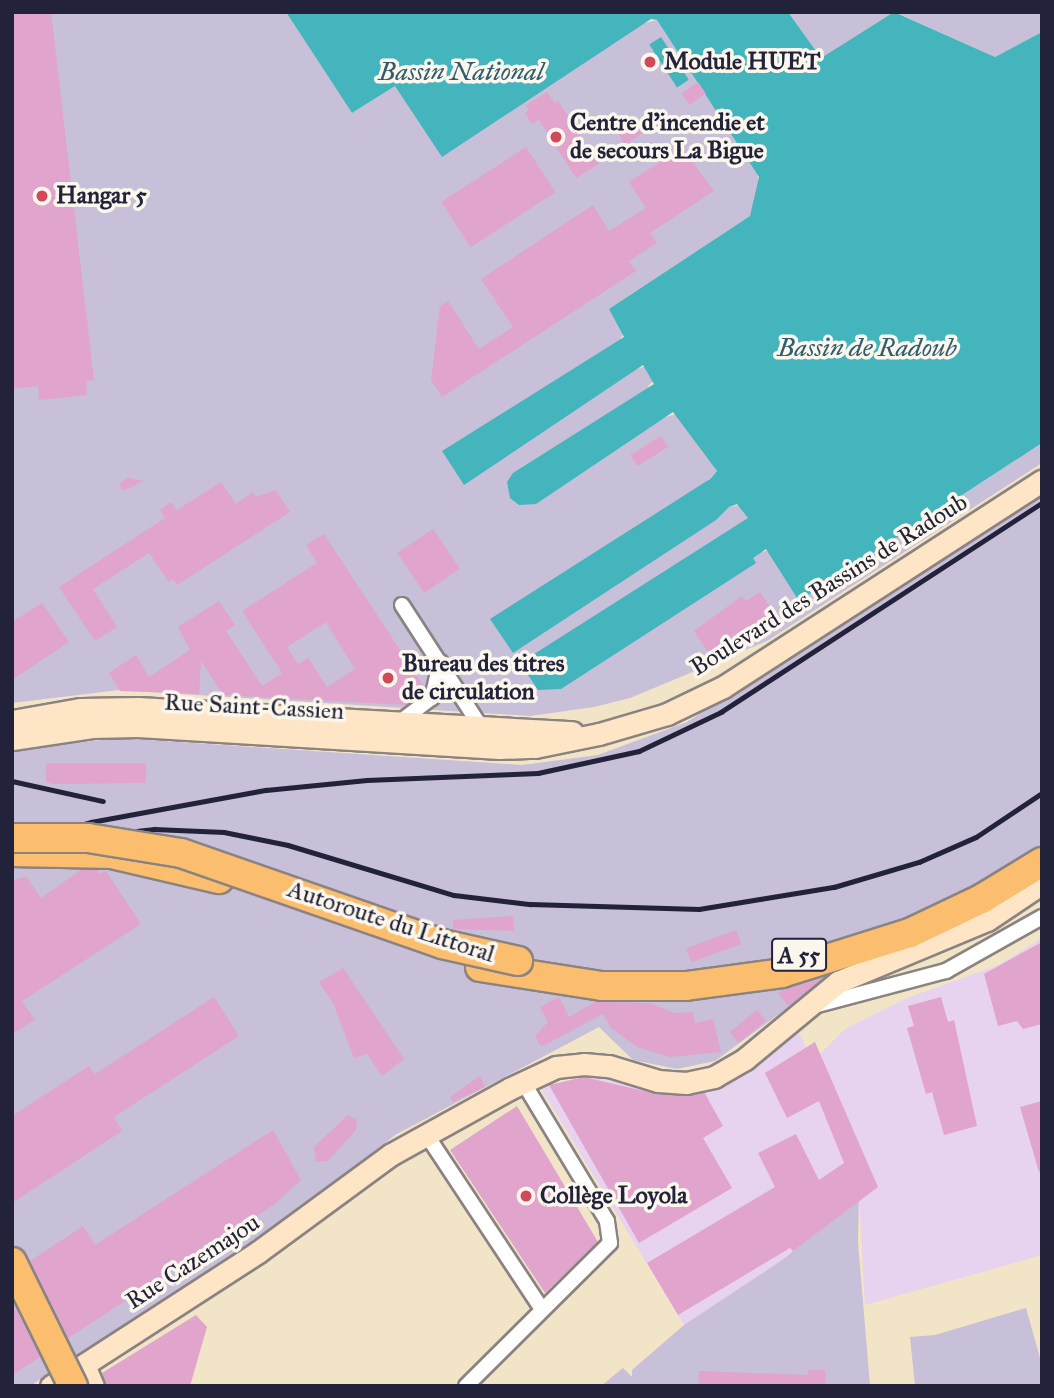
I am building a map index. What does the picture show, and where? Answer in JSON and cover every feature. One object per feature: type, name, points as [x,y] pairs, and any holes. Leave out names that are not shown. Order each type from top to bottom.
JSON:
[{"type":"highway","name":"Autoroute du Littoral","points":[[12,838],[88,838],[181,853],[482,954],[571,968],[653,973],[744,965],[831,947],[954,898],[1042,845]]},
{"type":"highway","name":"Autoroute du Littoral","points":[[12,852],[112,854],[188,870],[442,958],[519,975],[602,986],[726,981],[834,960],[910,933],[983,898],[1042,862]]},
{"type":"highway","points":[[12,1262],[79,1376]]},
{"type":"street","name":"Boulevard des Bassins de Radoub","points":[[494,748],[535,747],[599,734],[667,714],[723,687],[1042,481]]},
{"type":"street","points":[[402,605],[494,748]]},
{"type":"street","points":[[397,722],[432,698],[440,662]]},
{"type":"street","name":"Rue Saint-Cassien","points":[[12,721],[81,709],[138,708],[481,727]]},
{"type":"street","name":"Rue Saint-Cassien","points":[[12,739],[92,727],[138,726],[494,748]]},
{"type":"street","name":"Boulevard des Bassins de Radoub","points":[[481,727],[599,734]]},
{"type":"street","name":"Rue Cazemajou","points":[[52,1386],[79,1376],[426,1134],[523,1082],[556,1067],[584,1064],[609,1066],[658,1081],[687,1083],[714,1077],[745,1059],[838,982],[987,920],[1042,883]]},
{"type":"street","points":[[799,1012],[946,971],[1042,918]]},
{"type":"street","points":[[466,1386],[606,1249],[611,1233],[523,1082]]},
{"type":"street","points":[[426,1134],[542,1309]]},
{"type":"street","points":[[79,1376],[93,1386]]},
{"type":"shaded area","points":[[12,12],[286,12],[352,113],[395,86],[657,20],[757,172],[759,184],[750,216],[609,309],[624,332],[620,340],[637,369],[646,366],[655,380],[648,386],[662,418],[677,414],[717,471],[707,481],[729,507],[739,505],[748,518],[743,525],[763,552],[768,550],[799,600],[1042,443],[1042,463],[767,641],[630,698],[594,707],[530,716],[119,690],[12,703]]},
{"type":"shaded area","points":[[788,12],[894,12],[821,58]]},
{"type":"shaded area","points":[[895,12],[1042,12],[1042,32],[995,57]]},
{"type":"shaded area","points":[[1042,493],[1042,871],[831,976],[715,1061],[677,1069],[633,1060],[599,1027],[395,1135],[318,1197],[257,1239],[30,1386],[12,1386],[12,750],[120,738],[522,765],[598,755],[687,722]]},
{"type":"shaded area","points":[[1042,938],[1042,1255],[865,1305],[859,1195],[785,1258],[684,1325],[540,1087],[592,1076],[659,1093],[704,1092],[741,1077],[799,1033],[813,1061],[845,1029],[907,998],[999,965]]},
{"type":"shaded area","points":[[859,1194],[858,1242],[870,1386],[601,1386],[623,1368],[632,1377],[632,1370],[684,1325],[785,1258]]},
{"type":"shaded area","points":[[1026,1308],[1042,1365],[1042,1386],[915,1386],[910,1337],[935,1335]]},
{"type":"water","name":"Bassin de Radoub","points":[[286,12],[788,12],[821,58],[894,12],[995,57],[1042,32],[1042,443],[799,601],[766,549],[753,558],[756,563],[561,689],[538,690],[520,663],[748,518],[737,504],[729,507],[716,520],[513,653],[490,619],[710,479],[717,471],[673,412],[536,504],[519,505],[510,498],[507,482],[513,473],[654,384],[643,365],[464,485],[442,451],[624,337],[609,309],[750,216],[759,177],[657,20],[651,19],[442,157],[395,86],[352,113]]},
{"type":"water","points":[[661,37],[689,80],[677,87],[649,45]]},
{"type":"building","name":"Hangar 5","points":[[12,12],[51,12],[94,380],[86,381],[87,395],[39,400],[38,386],[12,389]]},
{"type":"building","points":[[698,82],[706,94],[689,105],[681,93]]},
{"type":"building","points":[[547,92],[555,103],[558,101],[599,164],[576,178],[539,120],[532,124],[525,113],[529,110],[526,105]]},
{"type":"building","points":[[646,116],[653,127],[625,145],[618,133]]},
{"type":"building","points":[[526,147],[555,192],[471,247],[441,202]]},
{"type":"building","points":[[682,148],[714,191],[650,233],[657,243],[629,261],[636,271],[442,397],[431,380],[440,306],[448,301],[479,349],[513,327],[481,279],[593,205],[609,231],[646,208],[629,182]]},
{"type":"building","points":[[661,436],[668,447],[637,466],[630,455]]},
{"type":"building","points":[[128,478],[143,481],[123,491],[119,484]]},
{"type":"building","points":[[221,482],[236,504],[253,492],[256,497],[276,490],[290,512],[177,585],[173,579],[169,582],[149,553],[93,589],[117,627],[95,641],[59,587],[165,518],[160,510],[171,502],[177,510]]},
{"type":"building","points":[[433,529],[460,569],[424,593],[397,553]]},
{"type":"building","points":[[324,534],[423,685],[421,694],[406,705],[223,695],[201,661],[199,694],[120,691],[109,673],[136,655],[149,677],[190,650],[178,627],[219,601],[235,625],[226,631],[262,686],[282,673],[242,611],[317,563],[306,545]],"holes":[[[326,622],[355,669],[327,687],[308,658],[298,664],[287,647]]]},
{"type":"building","points":[[760,592],[774,613],[708,652],[694,631],[742,596],[746,601]]},
{"type":"building","points":[[42,603],[69,642],[12,680],[12,622]]},
{"type":"building","points":[[46,763],[146,763],[146,783],[52,784],[46,781]]},
{"type":"building","points":[[81,870],[98,870],[99,874],[106,871],[141,924],[22,1001],[35,1020],[12,1034],[12,881],[26,876],[41,898]]},
{"type":"building","points":[[513,916],[514,931],[453,929],[453,920]]},
{"type":"building","points":[[736,930],[741,944],[691,962],[686,948]]},
{"type":"building","points":[[1042,942],[1042,1024],[1023,1029],[1017,1021],[998,1026],[984,974]]},
{"type":"building","points":[[343,968],[404,1059],[382,1076],[367,1054],[354,1058],[333,1003],[319,982]]},
{"type":"building","points":[[823,978],[788,1006],[778,993],[783,990]]},
{"type":"building","points":[[214,997],[239,1036],[114,1117],[122,1131],[12,1203],[12,1116],[89,1066],[95,1074]]},
{"type":"building","points":[[559,997],[569,1017],[595,1002],[650,1003],[674,1013],[693,1012],[695,1023],[713,1019],[721,1052],[670,1057],[637,1047],[611,1028],[603,1014],[541,1047],[535,1036],[548,1022],[540,1007]]},
{"type":"building","points":[[941,997],[948,1022],[954,1020],[977,1126],[944,1135],[932,1092],[926,1094],[907,1028],[914,1026],[908,1006]]},
{"type":"building","points":[[757,1010],[766,1021],[739,1043],[730,1032]]},
{"type":"building","points":[[815,1042],[878,1187],[793,1251],[790,1248],[678,1315],[647,1263],[775,1187],[758,1153],[796,1134],[819,1180],[844,1163],[819,1101],[787,1118],[765,1073]]},
{"type":"building","points":[[480,1076],[485,1087],[453,1102],[450,1097]]},
{"type":"building","points":[[584,1077],[657,1094],[704,1092],[723,1126],[703,1138],[732,1188],[639,1243],[549,1085]]},
{"type":"building","points":[[1042,1101],[1042,1171],[1039,1172],[1020,1107]]},
{"type":"building","name":"Collège Loyola","points":[[517,1106],[598,1242],[545,1293],[450,1150]]},
{"type":"building","points":[[348,1115],[357,1120],[356,1130],[328,1161],[316,1162],[314,1147]]},
{"type":"building","points":[[273,1130],[301,1180],[275,1204],[68,1338],[30,1261],[83,1226],[95,1245]]},
{"type":"building","points":[[16,1309],[40,1357],[12,1375],[12,1311]]},
{"type":"building","points":[[196,1315],[207,1327],[190,1386],[106,1386],[102,1373]]},
{"type":"building","points":[[808,1370],[825,1370],[826,1386],[698,1386],[699,1371],[808,1375]]},
{"type":"railway","points":[[12,844],[91,822],[266,790],[367,780],[538,773],[639,751],[721,712],[1042,503]]},
{"type":"railway","points":[[12,781],[103,801]]},
{"type":"railway","points":[[54,840],[154,829],[224,832],[288,845],[454,895],[530,904],[699,909],[834,887],[919,862],[976,837],[1042,793]]},
{"type":"place","name":"Module HUET","points":[[650,62]]},
{"type":"place","name":"Centre d'incendie et de secours La Bigue","points":[[556,137]]},
{"type":"place","name":"Hangar 5","points":[[42,196]]},
{"type":"place","name":"Bureau des titres de circulation","points":[[388,678]]},
{"type":"place","name":"Collège Loyola","points":[[526,1196]]},
{"type":"water label","name":"Bassin National","points":[[461,72]]}]
